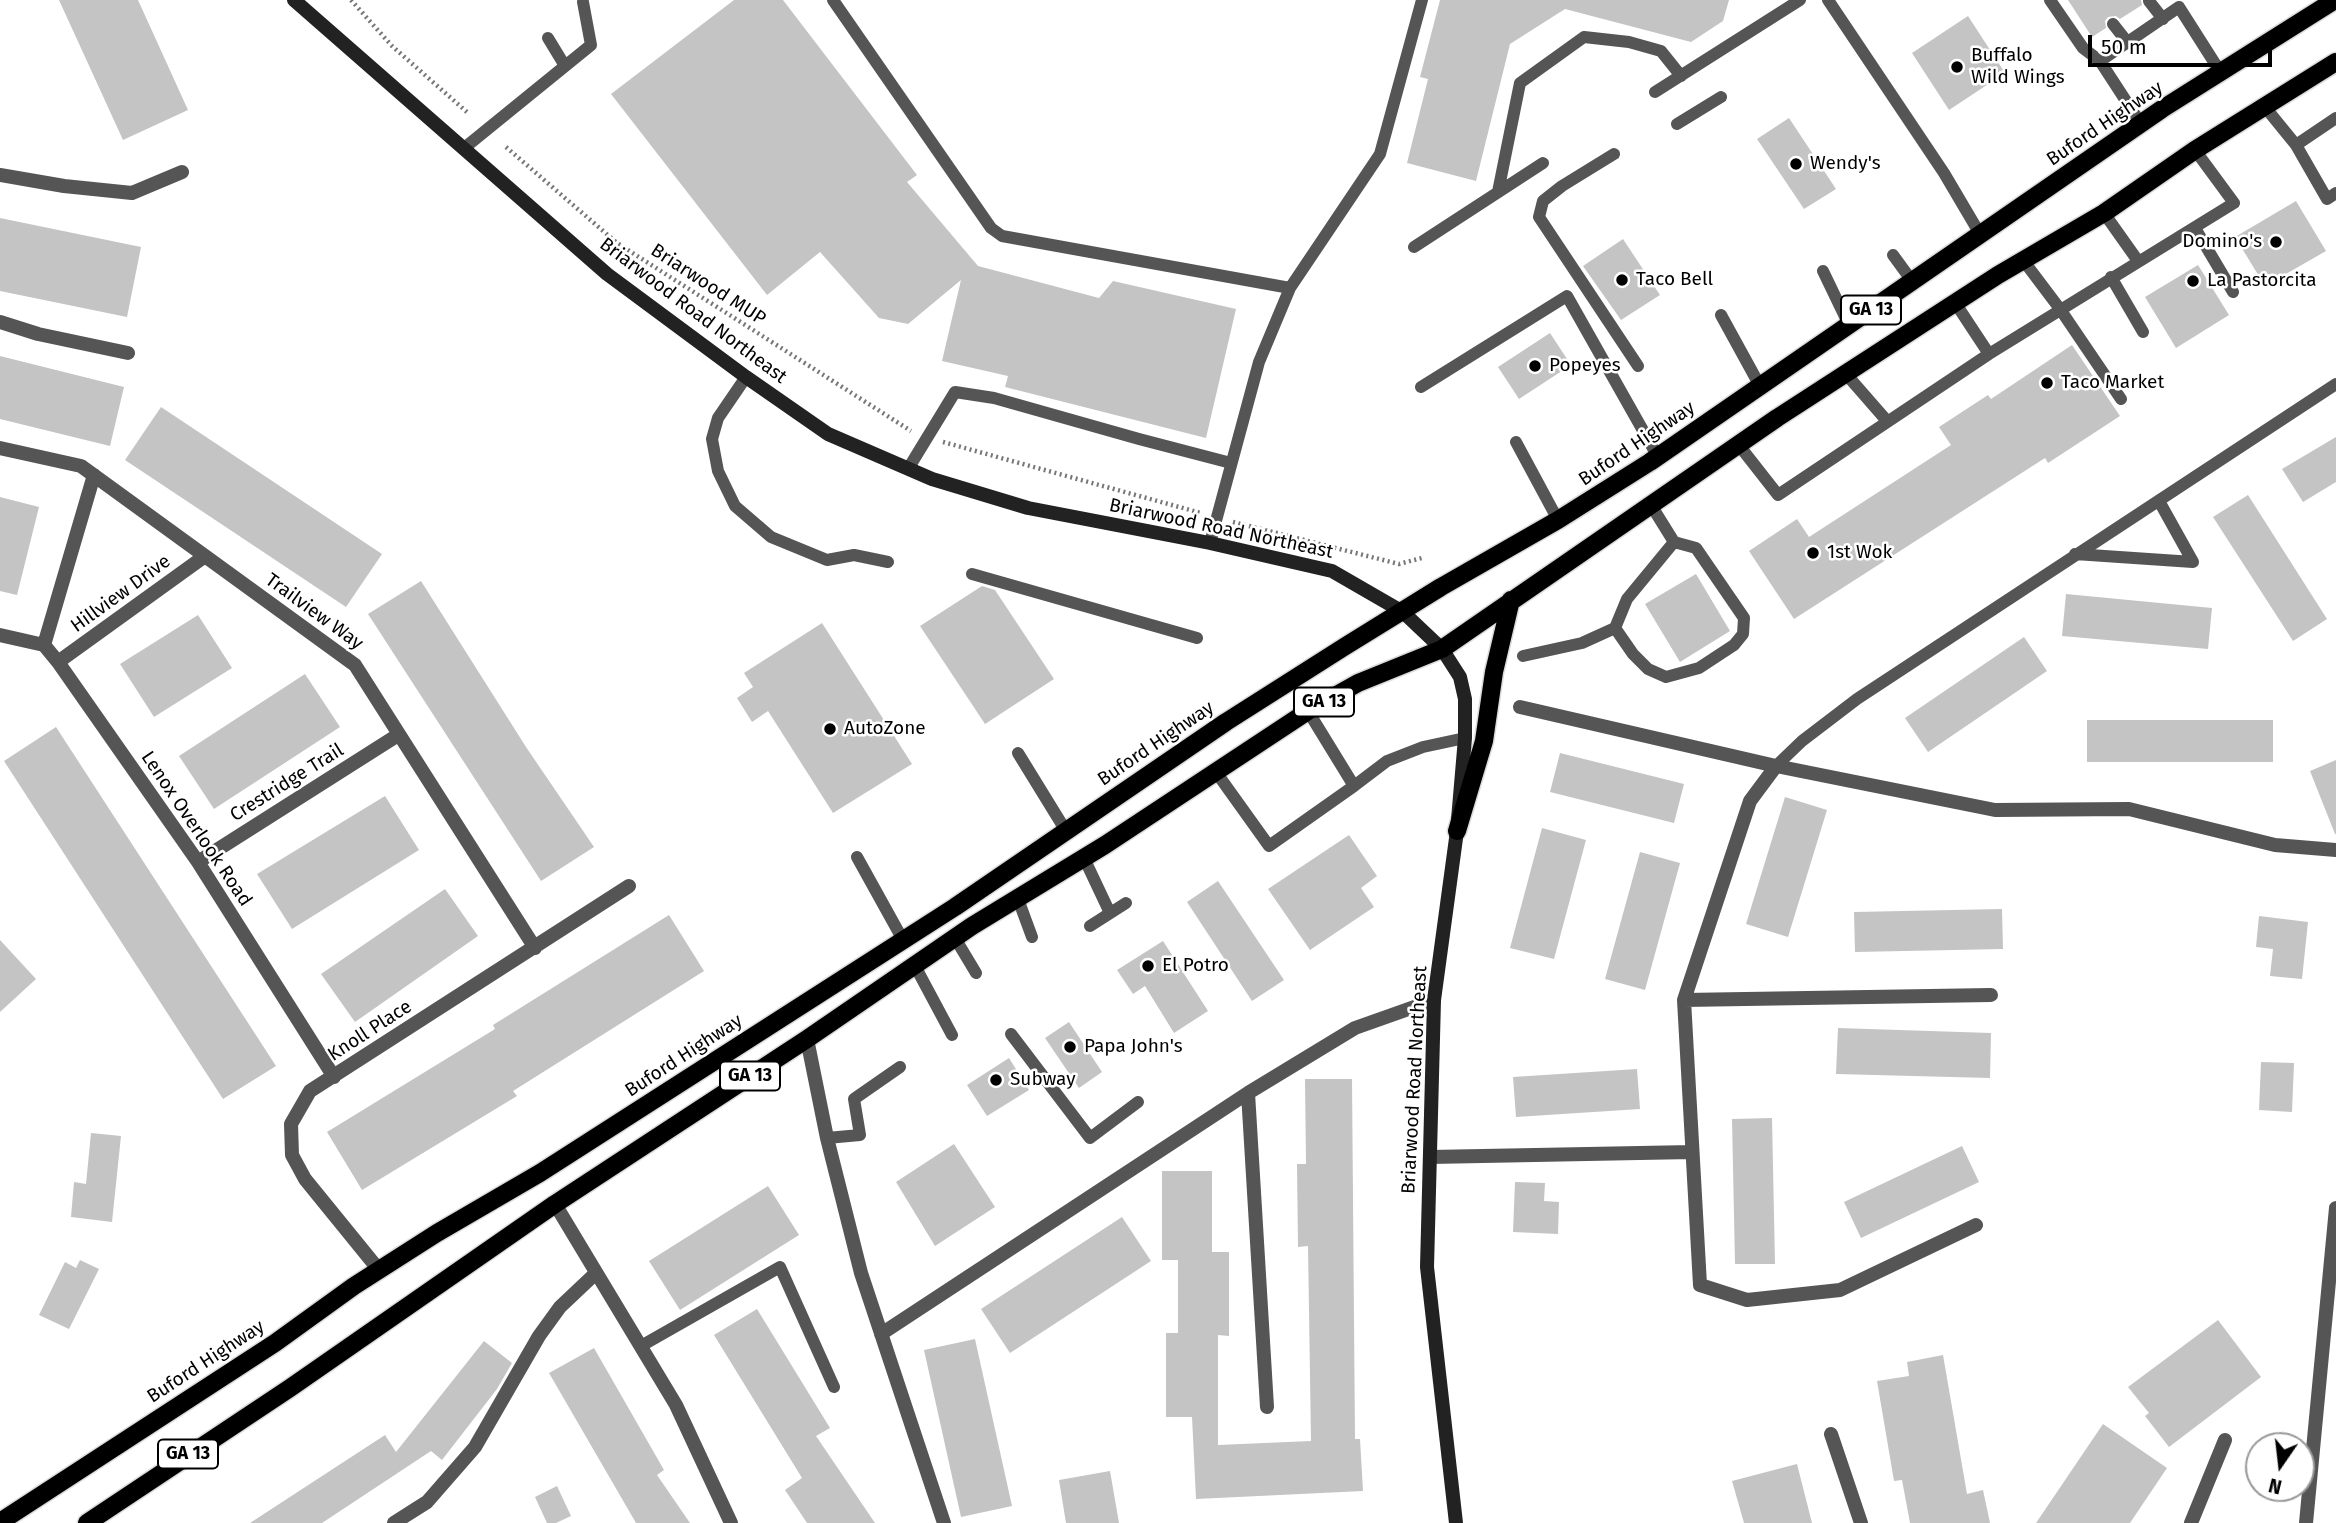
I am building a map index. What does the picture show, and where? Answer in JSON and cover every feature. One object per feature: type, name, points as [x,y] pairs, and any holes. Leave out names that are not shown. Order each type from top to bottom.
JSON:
[{"type":"main road","name":"Buford Highway","points":[[0,1522],[275,1342],[379,1270],[540,1173],[903,940],[1226,722],[1441,587],[1559,520],[1658,457],[2141,124],[2335,0]]},
{"type":"main road","name":"GA 13","points":[[87,1523],[289,1388],[555,1203],[807,1039],[914,964],[1084,858],[1308,711],[1358,683],[1441,649],[1738,444],[2023,260],[2104,213],[2195,150],[2336,62]]},
{"type":"main road","points":[[1457,831],[1484,741],[1494,673],[1511,600]]},
{"type":"street","name":"Briarwood Road Northeast","points":[[295,0],[607,274],[828,434],[932,479],[1028,508],[1210,543],[1332,571],[1403,612],[1441,649],[1460,677],[1465,699],[1465,738],[1457,831],[1434,1000],[1427,1267],[1455,1523]]},
{"type":"street","points":[[0,175],[64,186],[132,193],[183,172]]},
{"type":"street","points":[[0,322],[38,334],[128,353]]},
{"type":"street","name":"Trailview Way","points":[[0,448],[80,466],[355,665],[535,948]]},
{"type":"street","name":"Hillview Drive","points":[[44,645],[94,475]]},
{"type":"street","name":"Hillview Drive","points":[[58,662],[205,556]]},
{"type":"street","points":[[0,635],[44,645]]},
{"type":"street","name":"Lenox Overlook Road","points":[[44,645],[198,862],[334,1077]]},
{"type":"street","points":[[1520,707],[1776,766],[1995,810],[2129,808],[2275,845],[2336,850]]},
{"type":"street","name":"Crestridge Trail","points":[[198,862],[398,735]]},
{"type":"street","points":[[1776,766],[1750,801],[1684,1000],[1700,1286],[1747,1300],[1840,1290],[1976,1225]]},
{"type":"street","name":"Knoll Place","points":[[379,1270],[305,1179],[292,1155],[291,1124],[310,1091],[629,886]]},
{"type":"street","points":[[1684,1000],[1991,995]]},
{"type":"street","points":[[881,1334],[1248,1093],[1355,1028],[1434,1000]]},
{"type":"street","points":[[807,1039],[827,1138],[861,1273],[944,1523]]},
{"type":"street","points":[[1248,1093],[1267,1406]]},
{"type":"street","points":[[1430,1157],[1692,1152]]},
{"type":"street","points":[[555,1203],[676,1405],[731,1523]]},
{"type":"street","points":[[2306,1523],[2333,1283],[2336,1208]]},
{"type":"street","points":[[394,1523],[428,1502],[475,1447],[539,1336],[560,1307],[596,1273]]},
{"type":"street","points":[[1831,1434],[1861,1523]]},
{"type":"street","points":[[2191,1523],[2225,1440]]},
{"type":"lane","points":[[833,0],[991,228],[1002,236],[1290,288]]},
{"type":"lane","points":[[1210,543],[1259,362],[1290,288],[1380,154],[1422,0]]},
{"type":"lane","points":[[1656,92],[1800,0]]},
{"type":"lane","points":[[1828,0],[1944,173],[1980,234]]},
{"type":"lane","points":[[2050,0],[2083,48],[2100,61],[2141,124]]},
{"type":"lane","points":[[2149,1],[2163,19]]},
{"type":"lane","points":[[463,149],[591,45],[583,2]]},
{"type":"lane","points":[[2100,61],[2163,19],[2179,4],[2221,73]]},
{"type":"lane","points":[[2113,24],[2128,43]]},
{"type":"lane","points":[[1497,192],[1520,83],[1584,37],[1629,42],[1661,51],[1681,76]]},
{"type":"lane","points":[[548,38],[565,66]]},
{"type":"lane","points":[[1677,124],[1721,97]]},
{"type":"lane","points":[[2265,107],[2295,145],[2327,199],[2336,193]]},
{"type":"lane","points":[[2295,145],[2336,118]]},
{"type":"lane","points":[[1738,444],[1778,495],[1989,354],[2234,203],[2195,150]]},
{"type":"lane","points":[[1614,154],[1562,186],[1544,201],[1539,217],[1638,366]]},
{"type":"lane","points":[[1414,247],[1542,163]]},
{"type":"lane","points":[[2104,213],[2138,261]]},
{"type":"lane","points":[[2195,228],[2233,292]]},
{"type":"lane","points":[[1893,255],[1912,281]]},
{"type":"lane","points":[[2023,260],[2121,399]]},
{"type":"lane","points":[[1823,271],[1849,325]]},
{"type":"lane","points":[[2112,277],[2143,332]]},
{"type":"lane","points":[[1421,387],[1567,296],[1658,457]]},
{"type":"lane","points":[[1956,304],[1989,354]]},
{"type":"lane","points":[[1721,315],[1760,386]]},
{"type":"lane","points":[[1846,374],[1887,421]]},
{"type":"lane","points":[[746,377],[718,418],[712,439],[718,471],[735,506],[771,537],[827,560],[854,555],[888,562]]},
{"type":"lane","points":[[1776,766],[1802,741],[1857,699],[2336,384]]},
{"type":"lane","points":[[908,469],[955,392],[993,398],[1231,463]]},
{"type":"lane","points":[[1516,442],[1559,520]]},
{"type":"lane","points":[[2075,554],[2193,562],[2159,501]]},
{"type":"lane","points":[[1615,628],[1648,669],[1666,677],[1699,668],[1734,645],[1743,634],[1744,618],[1696,548],[1674,542],[1651,505]]},
{"type":"lane","points":[[1523,656],[1582,643],[1615,628],[1627,599],[1674,542]]},
{"type":"lane","points":[[972,574],[1197,638]]},
{"type":"lane","points":[[1308,711],[1354,786]]},
{"type":"lane","points":[[1216,772],[1269,846],[1387,761],[1423,747],[1465,738]]},
{"type":"lane","points":[[1018,753],[1066,831]]},
{"type":"lane","points":[[857,857],[903,940]]},
{"type":"lane","points":[[1084,858],[1110,913]]},
{"type":"lane","points":[[1018,899],[1032,937]]},
{"type":"lane","points":[[1090,926],[1126,903]]},
{"type":"lane","points":[[955,938],[976,973]]},
{"type":"lane","points":[[914,964],[951,1035]]},
{"type":"lane","points":[[1011,1034],[1090,1138],[1138,1102]]},
{"type":"lane","points":[[827,1138],[860,1135],[855,1099],[900,1068]]},
{"type":"lane","points":[[641,1346],[780,1267],[834,1387]]},
{"type":"path","points":[[351,0],[392,46],[468,113]]},
{"type":"path","name":"Briarwood MUP","points":[[506,147],[617,243],[907,430]]},
{"type":"path","points":[[941,442],[1188,510]]},
{"type":"path","points":[[1245,525],[1399,564],[1422,558]]},
{"type":"building","points":[[59,0],[138,0],[188,110],[123,140]]},
{"type":"building","points":[[734,0],[783,0],[917,175],[907,182],[978,266],[1099,298],[1113,281],[1236,309],[1206,438],[1005,387],[1008,376],[942,361],[961,280],[908,324],[879,318],[820,252],[767,295],[611,94]]},
{"type":"building","points":[[1440,0],[1729,0],[1723,21],[1691,42],[1565,9],[1510,44],[1476,181],[1407,163],[1428,79],[1420,77]]},
{"type":"building","points":[[2068,0],[2141,0],[2142,5],[2120,19],[2116,16],[2108,17],[2105,21],[2106,28],[2092,37]]},
{"type":"building","points":[[1968,16],[2005,73],[1949,110],[1912,53]]},
{"type":"building","points":[[1789,118],[1836,189],[1804,209],[1757,139]]},
{"type":"building","points":[[2296,201],[2326,251],[2265,286],[2235,237]]},
{"type":"building","points":[[0,218],[141,247],[127,317],[0,291]]},
{"type":"building","name":"Taco Bell","points":[[1623,239],[1660,295],[1621,320],[1583,266]]},
{"type":"building","points":[[2198,265],[2229,315],[2176,348],[2145,297]]},
{"type":"building","name":"Popeyes","points":[[1550,333],[1571,365],[1519,399],[1498,367]]},
{"type":"building","points":[[2072,345],[2120,416],[2048,463],[2045,458],[1794,619],[1749,551],[1797,519],[1809,537],[1951,445],[1939,427],[1988,395],[1991,399]]},
{"type":"building","points":[[0,356],[124,387],[110,446],[0,419]]},
{"type":"building","points":[[161,407],[382,554],[346,607],[125,460]]},
{"type":"building","points":[[2336,437],[2336,482],[2303,502],[2282,469]]},
{"type":"building","points":[[2248,495],[2327,619],[2293,641],[2213,517]]},
{"type":"building","points":[[0,497],[39,507],[17,595],[0,591]]},
{"type":"building","points":[[1696,574],[1730,631],[1680,662],[1645,604]]},
{"type":"building","points":[[421,581],[526,747],[594,847],[541,881],[368,614]]},
{"type":"building","points":[[982,586],[995,590],[1054,679],[985,724],[920,626]]},
{"type":"building","points":[[2066,594],[2212,608],[2208,649],[2062,636]]},
{"type":"building","points":[[198,615],[232,668],[154,717],[120,664]]},
{"type":"building","points":[[822,623],[912,764],[833,813],[768,711],[752,722],[737,698],[753,687],[744,673]]},
{"type":"building","points":[[2024,637],[2047,671],[1928,752],[1905,718]]},
{"type":"building","points":[[305,674],[340,727],[214,809],[179,756]]},
{"type":"building","points":[[2087,720],[2273,720],[2273,762],[2087,762]]},
{"type":"building","points":[[56,727],[276,1066],[223,1099],[4,761]]},
{"type":"building","points":[[1560,753],[1684,784],[1674,823],[1550,792]]},
{"type":"building","points":[[2336,760],[2336,834],[2335,834],[2310,771]]},
{"type":"building","points":[[385,796],[419,850],[292,929],[257,874]]},
{"type":"building","points":[[1785,797],[1827,810],[1788,937],[1746,924]]},
{"type":"building","points":[[1542,828],[1586,840],[1554,959],[1510,948]]},
{"type":"building","points":[[1349,835],[1377,876],[1361,888],[1374,907],[1310,950],[1268,889]]},
{"type":"building","points":[[1640,852],[1680,863],[1645,990],[1605,979]]},
{"type":"building","points":[[1218,881],[1284,980],[1252,1001],[1187,902]]},
{"type":"building","points":[[445,889],[478,936],[355,1022],[321,974]]},
{"type":"building","points":[[2002,909],[2003,949],[1855,952],[1854,912]]},
{"type":"building","points":[[669,915],[704,971],[513,1091],[517,1096],[362,1190],[327,1132],[495,1029],[493,1025]]},
{"type":"building","points":[[2259,916],[2308,922],[2302,979],[2270,976],[2273,949],[2256,947]]},
{"type":"building","points":[[0,940],[36,979],[0,1012]]},
{"type":"building","points":[[1163,941],[1208,1011],[1174,1033],[1145,986],[1133,994],[1117,970]]},
{"type":"building","points":[[1069,1022],[1102,1072],[1079,1088],[1045,1038]]},
{"type":"building","points":[[1838,1028],[1991,1033],[1990,1078],[1836,1074]]},
{"type":"building","points":[[1009,1058],[1029,1090],[987,1116],[967,1085]]},
{"type":"building","points":[[2261,1062],[2294,1063],[2292,1112],[2259,1110]]},
{"type":"building","points":[[1637,1069],[1640,1109],[1516,1117],[1513,1077]]},
{"type":"building","points":[[1305,1079],[1352,1079],[1355,1439],[1360,1439],[1363,1491],[1196,1499],[1192,1417],[1166,1417],[1166,1333],[1178,1333],[1178,1260],[1162,1260],[1162,1171],[1212,1171],[1212,1252],[1229,1252],[1229,1336],[1218,1335],[1218,1445],[1311,1441],[1308,1246],[1298,1247],[1297,1164],[1306,1164]]},
{"type":"building","points":[[1772,1118],[1775,1264],[1735,1264],[1732,1119]]},
{"type":"building","points":[[91,1133],[121,1136],[112,1222],[71,1217],[74,1182],[86,1184]]},
{"type":"building","points":[[954,1144],[995,1207],[935,1246],[896,1182]]},
{"type":"building","points":[[1962,1146],[1979,1182],[1861,1238],[1844,1202]]},
{"type":"building","points":[[1515,1182],[1545,1183],[1544,1201],[1559,1202],[1558,1234],[1513,1232]]},
{"type":"building","points":[[768,1186],[799,1235],[680,1310],[649,1261]]},
{"type":"building","points":[[1122,1217],[1151,1261],[1010,1353],[981,1309]]},
{"type":"building","points":[[80,1260],[99,1269],[69,1329],[39,1315],[65,1262],[76,1268]]},
{"type":"building","points":[[757,1309],[830,1428],[816,1436],[875,1523],[807,1523],[785,1490],[802,1478],[714,1335]]},
{"type":"building","points":[[2218,1320],[2261,1377],[2169,1447],[2145,1416],[2149,1413],[2128,1387]]},
{"type":"building","points":[[975,1339],[1012,1506],[961,1517],[924,1350]]},
{"type":"building","points":[[484,1341],[512,1363],[497,1389],[442,1460],[431,1451],[322,1523],[250,1523],[385,1435],[396,1452]]},
{"type":"building","points":[[594,1348],[664,1470],[657,1475],[690,1523],[636,1523],[549,1373]]},
{"type":"building","points":[[1943,1355],[1967,1494],[1983,1490],[1990,1523],[1910,1523],[1902,1480],[1894,1481],[1877,1381],[1909,1376],[1907,1362]]},
{"type":"building","points":[[2103,1424],[2167,1468],[2130,1523],[2036,1523]]},
{"type":"building","points":[[1797,1464],[1812,1523],[1744,1523],[1732,1481]]},
{"type":"building","points":[[1110,1471],[1119,1523],[1066,1523],[1059,1480]]},
{"type":"building","points":[[557,1486],[571,1516],[556,1523],[547,1523],[535,1497]]},
{"type":"place","name":"Buffalo Wild Wings","points":[[1957,67]]},
{"type":"place","name":"Wendy's","points":[[1796,164]]},
{"type":"place","name":"Domino's","points":[[2276,242]]},
{"type":"place","name":"Taco Bell","points":[[1622,280]]},
{"type":"place","name":"La Pastorcita","points":[[2193,281]]},
{"type":"place","name":"Popeyes","points":[[1535,366]]},
{"type":"place","name":"Taco Market","points":[[2047,383]]},
{"type":"place","name":"1st Wok","points":[[1813,553]]},
{"type":"place","name":"AutoZone","points":[[830,729]]},
{"type":"place","name":"El Potro","points":[[1148,966]]},
{"type":"place","name":"Papa John's","points":[[1070,1047]]},
{"type":"place","name":"Subway","points":[[996,1080]]}]
